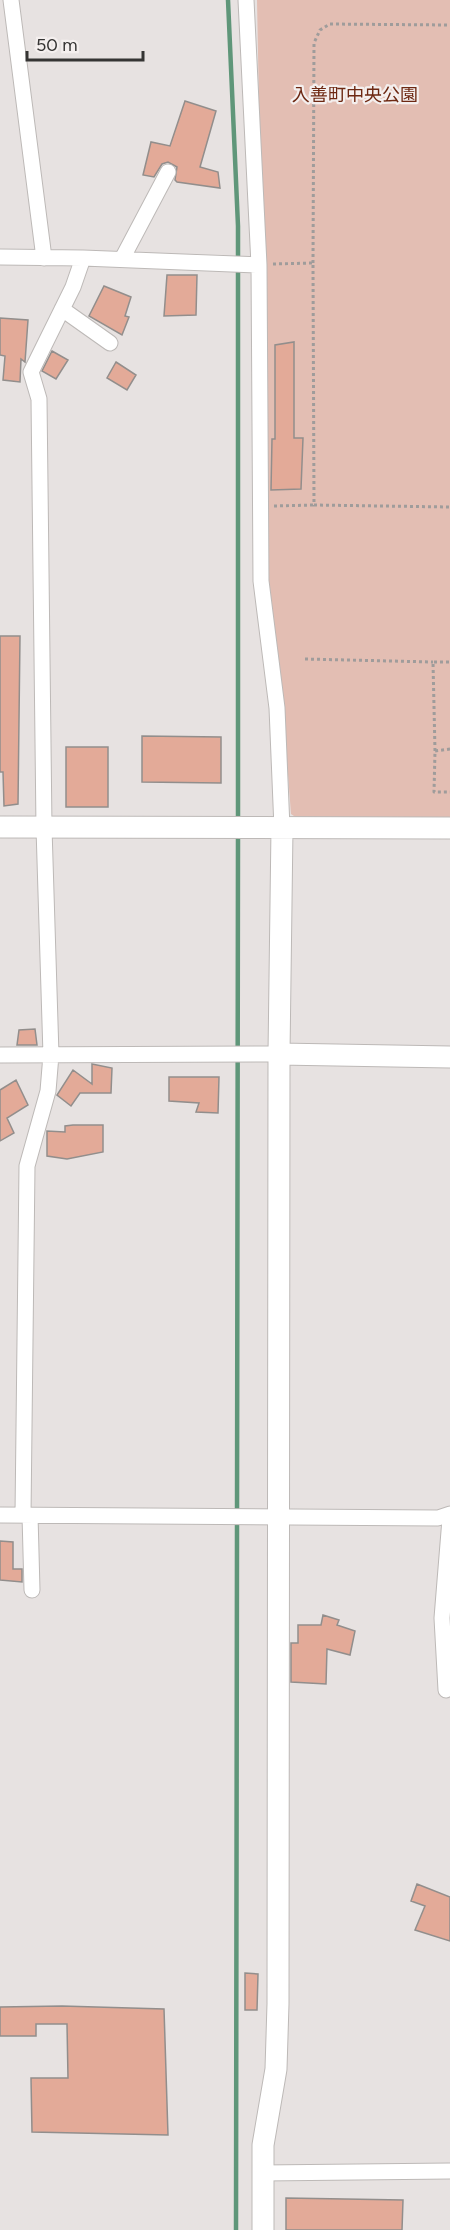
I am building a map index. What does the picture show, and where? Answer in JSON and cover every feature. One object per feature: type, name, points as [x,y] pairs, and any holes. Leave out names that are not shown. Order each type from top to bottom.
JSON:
[{"type":"street","points":[[11,0],[44,258]]},
{"type":"street","points":[[246,0],[260,265],[261,581],[277,708],[282,828],[279,1054],[278,2004],[276,2069],[263,2145],[263,2230]]},
{"type":"street","points":[[122,259],[168,172]]},
{"type":"street","points":[[0,257],[260,265]]},
{"type":"street","points":[[32,1590],[27,1515],[27,1166],[48,1091],[51,1055],[44,828],[39,399],[31,372],[62,309],[83,258]]},
{"type":"street","points":[[62,309],[110,343]]},
{"type":"street","points":[[0,827],[450,828]]},
{"type":"street","points":[[0,1055],[279,1054],[450,1058]]},
{"type":"street","points":[[0,1515],[438,1518],[450,1514]]},
{"type":"street","points":[[446,1690],[442,1618],[450,1519]]},
{"type":"street","points":[[263,2173],[450,2170]]},
{"type":"path","points":[[314,505],[315,43],[320,30],[330,24],[450,25]]},
{"type":"path","points":[[260,265],[313,263]]},
{"type":"path","points":[[273,516],[272,506],[450,507]]},
{"type":"path","points":[[305,659],[450,662]]},
{"type":"path","points":[[433,662],[434,792],[450,792]]},
{"type":"path","points":[[435,751],[450,749]]},
{"type":"green space","name":"入善町中央公園","points":[[257,0],[450,0],[450,820],[300,820],[291,814],[280,668],[268,579]]},
{"type":"building","points":[[185,101],[216,111],[200,167],[218,172],[220,188],[177,182],[175,180],[177,167],[168,162],[162,164],[154,177],[143,175],[151,142],[170,146]]},
{"type":"building","points":[[167,275],[197,275],[196,315],[164,316]]},
{"type":"building","points":[[104,286],[131,297],[125,316],[129,317],[122,335],[89,316]]},
{"type":"building","points":[[0,318],[28,320],[25,362],[21,359],[20,382],[3,380],[5,356],[0,355]]},
{"type":"building","points":[[294,342],[294,438],[303,438],[301,489],[271,490],[272,439],[275,439],[275,345]]},
{"type":"building","points":[[52,351],[68,360],[56,379],[42,371]]},
{"type":"building","points":[[116,362],[136,375],[127,390],[107,378]]},
{"type":"building","points":[[0,636],[20,636],[18,804],[4,806],[3,772],[0,772]]},
{"type":"building","points":[[142,736],[221,737],[221,783],[142,782]]},
{"type":"building","points":[[66,747],[108,747],[108,807],[66,807]]},
{"type":"building","points":[[35,1029],[37,1045],[17,1045],[19,1030]]},
{"type":"building","points":[[92,1064],[112,1068],[111,1093],[80,1093],[71,1106],[57,1095],[73,1070],[92,1084]]},
{"type":"building","points":[[169,1077],[219,1077],[218,1113],[196,1112],[199,1103],[169,1101]]},
{"type":"building","points":[[16,1080],[28,1105],[7,1118],[14,1133],[0,1141],[0,1090]]},
{"type":"building","points":[[103,1125],[103,1152],[67,1159],[47,1156],[47,1131],[65,1132],[65,1126]]},
{"type":"building","points":[[0,1541],[13,1542],[13,1569],[22,1569],[22,1582],[0,1580]]},
{"type":"building","points":[[323,1615],[339,1620],[337,1625],[355,1631],[350,1655],[327,1649],[326,1684],[291,1682],[291,1643],[298,1643],[298,1625],[321,1625]]},
{"type":"building","points":[[417,1884],[450,1897],[450,1941],[415,1930],[425,1906],[411,1901]]},
{"type":"building","points":[[245,1973],[258,1974],[257,2010],[245,2010]]},
{"type":"building","points":[[0,2007],[164,2009],[168,2135],[32,2132],[31,2078],[68,2078],[67,2024],[36,2024],[36,2036],[0,2036]]},
{"type":"building","points":[[286,2198],[403,2200],[402,2230],[286,2230]]},
{"type":"waterway","points":[[228,0],[238,226],[238,822]]},
{"type":"waterway","points":[[236,2230],[238,833]]}]
